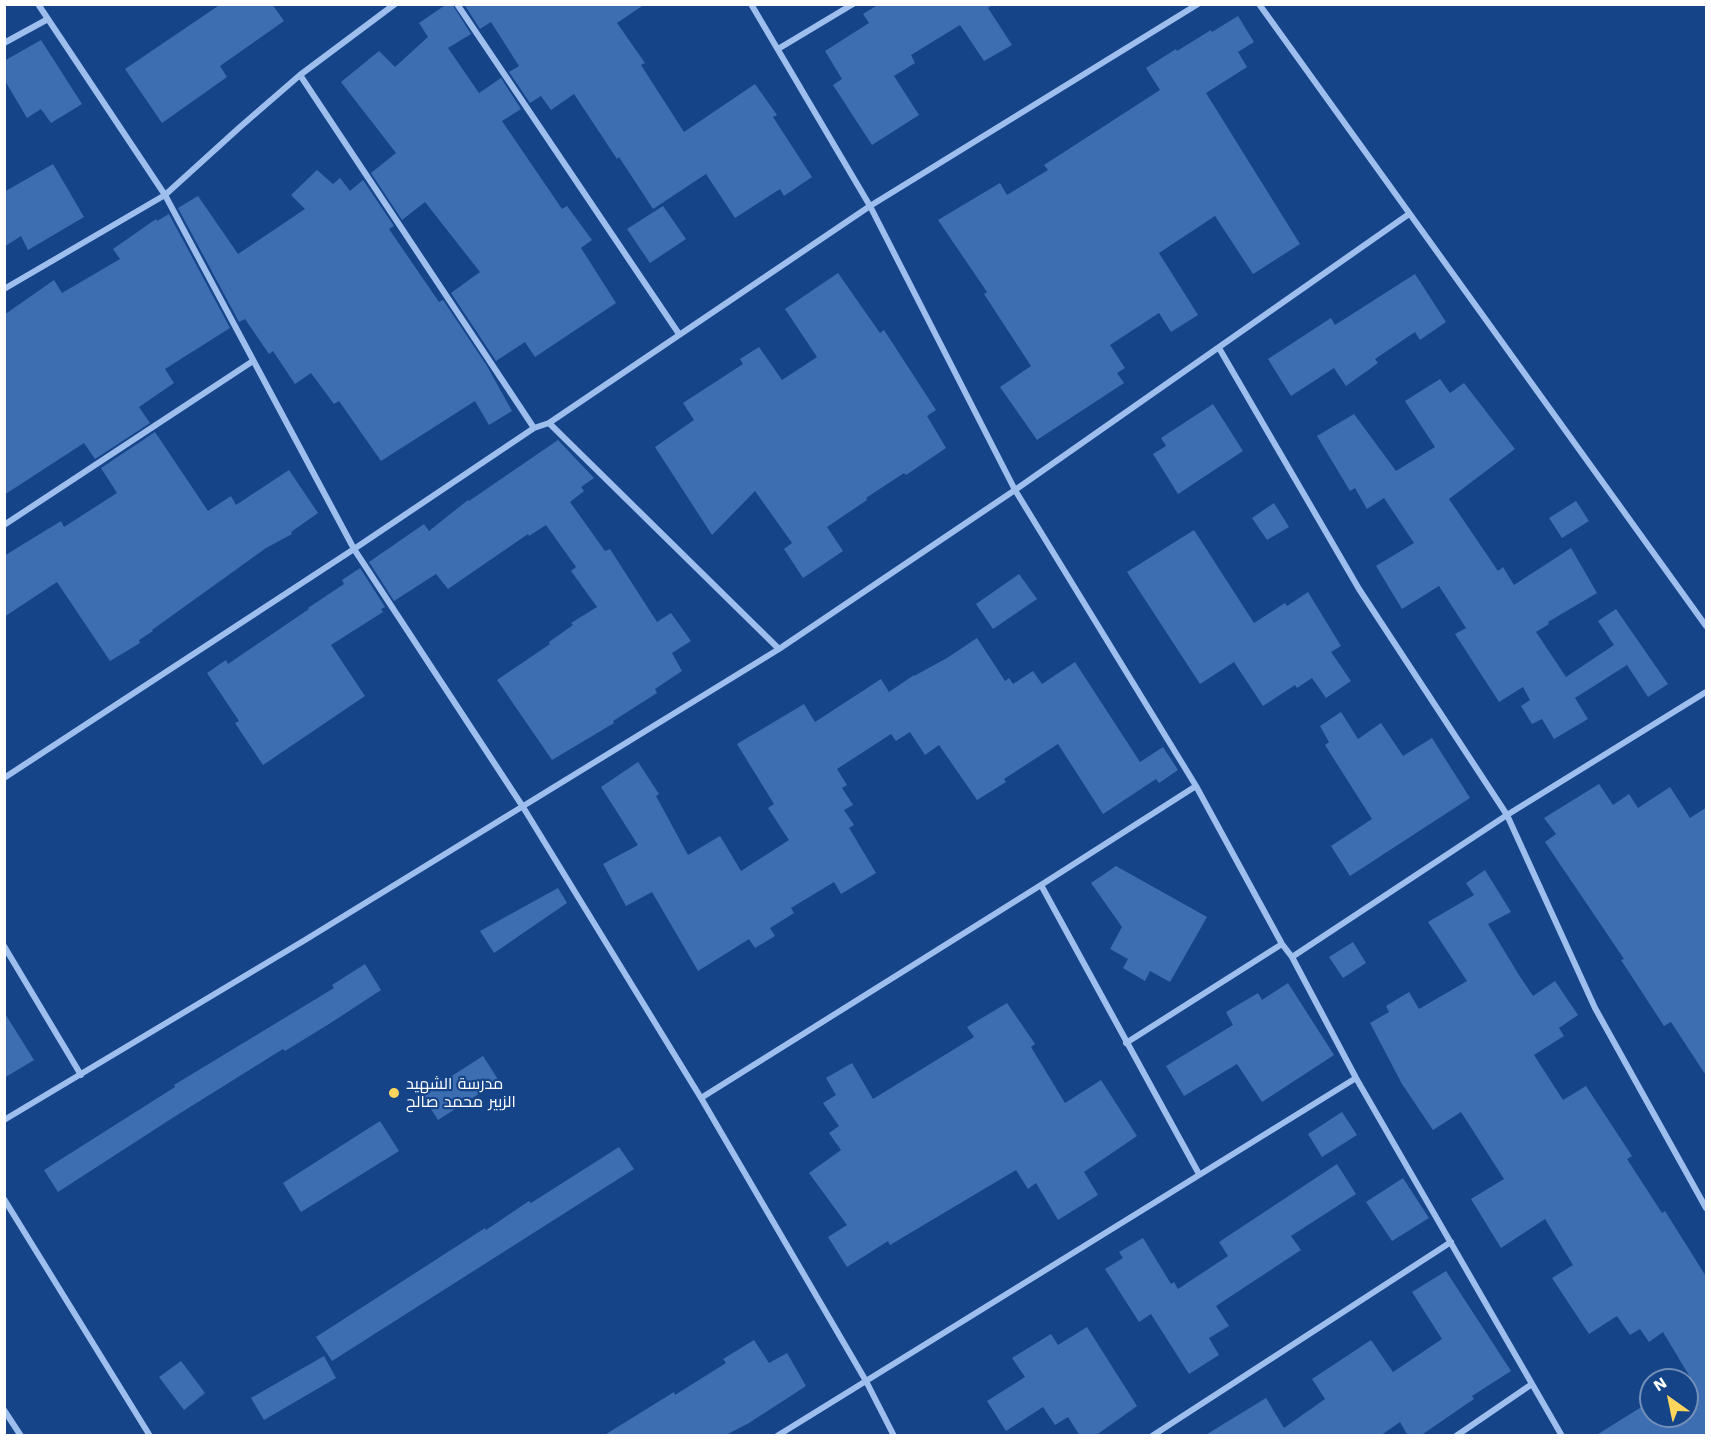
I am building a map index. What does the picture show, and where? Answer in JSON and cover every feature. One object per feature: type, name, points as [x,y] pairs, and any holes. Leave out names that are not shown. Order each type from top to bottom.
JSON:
[{"type":"street","points":[[38,4],[165,195],[354,549],[523,807],[701,1098],[866,1381],[894,1436]]},
{"type":"street","points":[[4,289],[165,195],[300,75],[395,4]]},
{"type":"street","points":[[457,4],[679,334]]},
{"type":"street","points":[[751,4],[870,206],[1015,490],[1196,786],[1282,944],[1292,957],[1356,1078],[1562,1436]]},
{"type":"street","points":[[778,49],[853,4]]},
{"type":"street","points":[[4,778],[534,428],[549,423],[870,206],[1198,4]]},
{"type":"street","points":[[1259,4],[1707,626]]},
{"type":"street","points":[[4,43],[48,19]]},
{"type":"street","points":[[300,75],[534,428]]},
{"type":"street","points":[[4,1120],[523,807],[779,649],[1015,490],[1409,214]]},
{"type":"street","points":[[1219,348],[1359,589],[1507,815],[1595,1008],[1707,1208]]},
{"type":"street","points":[[4,525],[253,361]]},
{"type":"street","points":[[549,423],[779,649]]},
{"type":"street","points":[[1292,957],[1507,815],[1707,692]]},
{"type":"street","points":[[701,1098],[1196,786]]},
{"type":"street","points":[[1041,885],[1199,1174]]},
{"type":"street","points":[[1126,1043],[1282,944]]},
{"type":"street","points":[[4,946],[81,1075]]},
{"type":"street","points":[[777,1436],[1356,1078]]},
{"type":"street","points":[[4,1199],[149,1435]]},
{"type":"street","points":[[1152,1436],[1451,1242]]},
{"type":"street","points":[[1456,1436],[1532,1384]]},
{"type":"street","points":[[4,1410],[21,1436]]},
{"type":"building","points":[[221,4],[272,4],[284,21],[220,66],[227,77],[162,123],[125,69]]},
{"type":"building","points":[[447,4],[452,4],[471,34],[448,48],[479,93],[501,78],[521,109],[502,121],[562,209],[567,206],[592,240],[581,248],[616,303],[535,357],[525,342],[496,361],[451,293],[480,272],[425,202],[402,220],[371,173],[396,153],[341,82],[379,51],[395,67],[428,37],[419,23]]},
{"type":"building","points":[[464,4],[645,4],[617,23],[645,63],[641,65],[684,132],[755,84],[777,115],[773,117],[812,177],[784,196],[780,189],[735,218],[706,174],[653,209],[574,94],[551,110],[541,96],[530,103],[509,72],[519,66],[491,22],[480,29]]},
{"type":"building","points":[[879,4],[993,4],[988,8],[1012,45],[984,61],[960,25],[911,55],[915,63],[894,76],[919,115],[872,145],[833,85],[842,79],[825,51],[869,23],[863,14]]},
{"type":"building","points":[[1238,16],[1254,42],[1238,52],[1247,67],[1206,93],[1300,244],[1253,274],[1215,216],[1159,253],[1198,315],[1171,332],[1159,313],[1110,345],[1125,368],[1117,373],[1124,383],[1037,440],[1000,387],[1031,366],[984,294],[987,292],[938,220],[1000,183],[1007,195],[1048,170],[1044,165],[1160,90],[1146,68]]},
{"type":"building","points":[[41,40],[82,104],[51,123],[41,109],[27,118],[4,79],[4,61]]},
{"type":"building","points":[[53,164],[84,217],[28,250],[21,236],[4,247],[4,192]]},
{"type":"building","points":[[317,170],[333,184],[340,178],[350,191],[363,180],[394,226],[389,229],[439,302],[443,300],[487,366],[512,411],[489,425],[475,401],[381,461],[339,401],[334,404],[311,373],[295,384],[273,351],[269,354],[245,319],[239,322],[178,208],[198,196],[238,254],[305,209],[291,195]]},
{"type":"building","points":[[663,206],[686,239],[650,263],[627,229]]},
{"type":"building","points":[[169,214],[230,328],[165,369],[174,383],[139,407],[150,423],[95,459],[84,443],[4,495],[4,315],[54,280],[62,293],[120,259],[113,249],[156,219],[157,221]]},
{"type":"building","points":[[838,273],[880,333],[884,330],[936,410],[927,416],[946,448],[866,498],[867,500],[827,527],[843,551],[803,578],[784,549],[792,543],[755,491],[712,535],[655,447],[694,420],[683,403],[743,364],[740,359],[759,347],[782,380],[817,357],[785,309]]},
{"type":"building","points":[[1415,274],[1446,322],[1420,340],[1415,332],[1375,359],[1378,363],[1346,386],[1334,368],[1291,396],[1268,359],[1331,318],[1335,325]]},
{"type":"building","points":[[1440,379],[1450,393],[1464,383],[1515,449],[1449,499],[1498,571],[1503,567],[1514,585],[1571,548],[1597,593],[1548,622],[1549,624],[1536,632],[1566,677],[1614,645],[1598,621],[1616,609],[1668,684],[1648,697],[1627,665],[1575,698],[1588,719],[1554,739],[1542,719],[1532,724],[1521,706],[1530,700],[1523,687],[1499,702],[1455,634],[1466,628],[1439,586],[1402,609],[1376,566],[1414,543],[1384,498],[1367,509],[1355,488],[1350,491],[1317,436],[1354,414],[1396,471],[1435,447],[1405,401]]},
{"type":"building","points":[[1213,404],[1243,451],[1178,494],[1153,454],[1166,446],[1161,438]]},
{"type":"building","points":[[155,432],[208,511],[231,496],[236,505],[289,470],[318,513],[291,532],[292,534],[266,548],[152,630],[139,640],[140,643],[110,661],[57,582],[4,617],[4,556],[61,521],[64,527],[117,493],[101,468]]},
{"type":"building","points":[[558,440],[594,478],[581,487],[584,491],[570,502],[605,551],[610,549],[657,622],[671,613],[691,641],[672,653],[682,671],[655,689],[657,693],[613,721],[614,723],[552,760],[497,680],[550,644],[549,642],[573,625],[571,623],[597,607],[571,571],[576,567],[546,525],[529,536],[528,534],[448,589],[436,574],[394,601],[369,562],[424,524],[429,531],[468,500]]},
{"type":"building","points":[[1576,501],[1589,521],[1562,538],[1549,518]]},
{"type":"building","points":[[1274,503],[1289,527],[1267,540],[1252,518]]},
{"type":"building","points":[[1194,530],[1254,623],[1285,603],[1287,606],[1308,592],[1341,646],[1331,652],[1351,681],[1326,698],[1312,678],[1297,688],[1295,685],[1263,706],[1234,662],[1200,684],[1127,572]]},
{"type":"building","points":[[360,568],[385,607],[381,609],[383,612],[331,645],[365,696],[263,765],[235,723],[239,721],[207,673],[226,660],[228,664],[309,609],[344,584],[342,580]]},
{"type":"building","points":[[1019,574],[1037,599],[993,629],[976,604]]},
{"type":"building","points":[[977,638],[1005,681],[1009,678],[1013,684],[1033,671],[1042,684],[1075,662],[1140,762],[1163,747],[1178,770],[1159,783],[1156,779],[1103,814],[1058,744],[1004,779],[1006,782],[977,800],[939,745],[925,755],[910,732],[896,741],[891,734],[837,769],[847,785],[842,788],[853,805],[844,810],[854,825],[849,828],[876,873],[841,894],[834,882],[791,908],[794,913],[770,928],[775,936],[755,948],[749,939],[698,971],[652,892],[626,906],[603,864],[638,845],[601,787],[638,762],[659,794],[656,796],[688,855],[720,836],[741,871],[789,840],[768,808],[774,804],[737,744],[804,704],[815,722],[881,679],[889,692]]},
{"type":"building","points":[[1341,712],[1358,739],[1381,723],[1403,756],[1432,738],[1470,798],[1350,876],[1331,846],[1372,819],[1325,745],[1329,742],[1320,726]]},
{"type":"building","points":[[1599,784],[1613,805],[1629,794],[1638,808],[1670,787],[1690,818],[1707,807],[1707,1077],[1671,1022],[1664,1026],[1621,960],[1624,959],[1545,842],[1556,834],[1544,818]]},
{"type":"building","points":[[1116,866],[1207,917],[1170,982],[1150,971],[1145,981],[1123,968],[1128,959],[1110,949],[1122,927],[1091,883]]},
{"type":"building","points":[[1485,870],[1511,912],[1488,924],[1519,975],[1533,996],[1555,981],[1578,1015],[1559,1028],[1564,1036],[1534,1055],[1563,1100],[1586,1086],[1632,1156],[1627,1159],[1662,1213],[1665,1211],[1707,1278],[1707,1436],[1595,1436],[1639,1408],[1639,1428],[1699,1428],[1699,1368],[1685,1368],[1663,1332],[1649,1342],[1640,1329],[1630,1335],[1617,1316],[1589,1334],[1552,1278],[1573,1265],[1545,1219],[1501,1248],[1471,1199],[1504,1179],[1461,1112],[1433,1130],[1402,1084],[1370,1023],[1389,1012],[1386,1006],[1409,992],[1419,1009],[1467,981],[1428,922],[1474,895],[1466,883]]},
{"type":"building","points":[[558,888],[567,903],[494,953],[480,931]]},
{"type":"building","points":[[1353,942],[1366,963],[1343,978],[1329,957]]},
{"type":"building","points":[[365,964],[381,990],[174,1117],[58,1192],[44,1170],[175,1087],[174,1085],[334,988],[332,985]]},
{"type":"building","points":[[1288,983],[1334,1055],[1262,1102],[1237,1064],[1184,1096],[1166,1066],[1233,1025],[1226,1012],[1258,993],[1262,1000]]},
{"type":"building","points":[[1007,1003],[1035,1044],[1031,1047],[1065,1103],[1101,1080],[1137,1136],[1084,1172],[1098,1195],[1058,1220],[1036,1183],[1028,1189],[1016,1170],[890,1245],[888,1241],[847,1267],[828,1237],[847,1225],[809,1173],[841,1150],[829,1133],[839,1126],[823,1103],[836,1095],[826,1078],[852,1063],[873,1099],[974,1037],[967,1027]]},
{"type":"building","points":[[4,1012],[34,1060],[4,1078]]},
{"type":"building","points":[[483,1056],[499,1081],[438,1120],[422,1095]]},
{"type":"building","points":[[1342,1112],[1357,1135],[1322,1157],[1308,1134]]},
{"type":"building","points":[[380,1121],[399,1151],[301,1212],[283,1183]]},
{"type":"building","points":[[619,1147],[634,1169],[332,1361],[316,1337],[485,1228],[486,1230],[529,1201],[531,1203]]},
{"type":"building","points":[[1337,1164],[1356,1194],[1291,1236],[1301,1250],[1216,1306],[1229,1326],[1209,1338],[1219,1355],[1189,1374],[1151,1314],[1139,1322],[1105,1269],[1123,1258],[1119,1252],[1143,1238],[1171,1284],[1174,1282],[1178,1289],[1228,1256],[1219,1242]]},
{"type":"building","points":[[1403,1178],[1429,1218],[1392,1241],[1366,1202]]},
{"type":"building","points":[[1446,1271],[1511,1371],[1472,1396],[1474,1399],[1420,1436],[1408,1436],[1400,1422],[1380,1436],[1204,1436],[1266,1398],[1284,1428],[1325,1399],[1312,1379],[1371,1340],[1393,1372],[1442,1339],[1412,1292]]},
{"type":"building","points":[[1087,1327],[1137,1406],[1095,1436],[1080,1436],[1068,1417],[1055,1425],[1043,1407],[1006,1431],[987,1401],[1025,1377],[1012,1358],[1051,1334],[1058,1345]]},
{"type":"building","points":[[754,1340],[769,1363],[787,1353],[806,1386],[749,1423],[724,1436],[603,1436],[726,1363],[723,1359]]},
{"type":"building","points":[[324,1356],[336,1378],[264,1420],[251,1398]]},
{"type":"building","points":[[181,1361],[205,1393],[184,1410],[159,1377]]},
{"type":"place","name":"مدرسة الشهيد الزبير محمد صالح","points":[[394,1093]]}]
